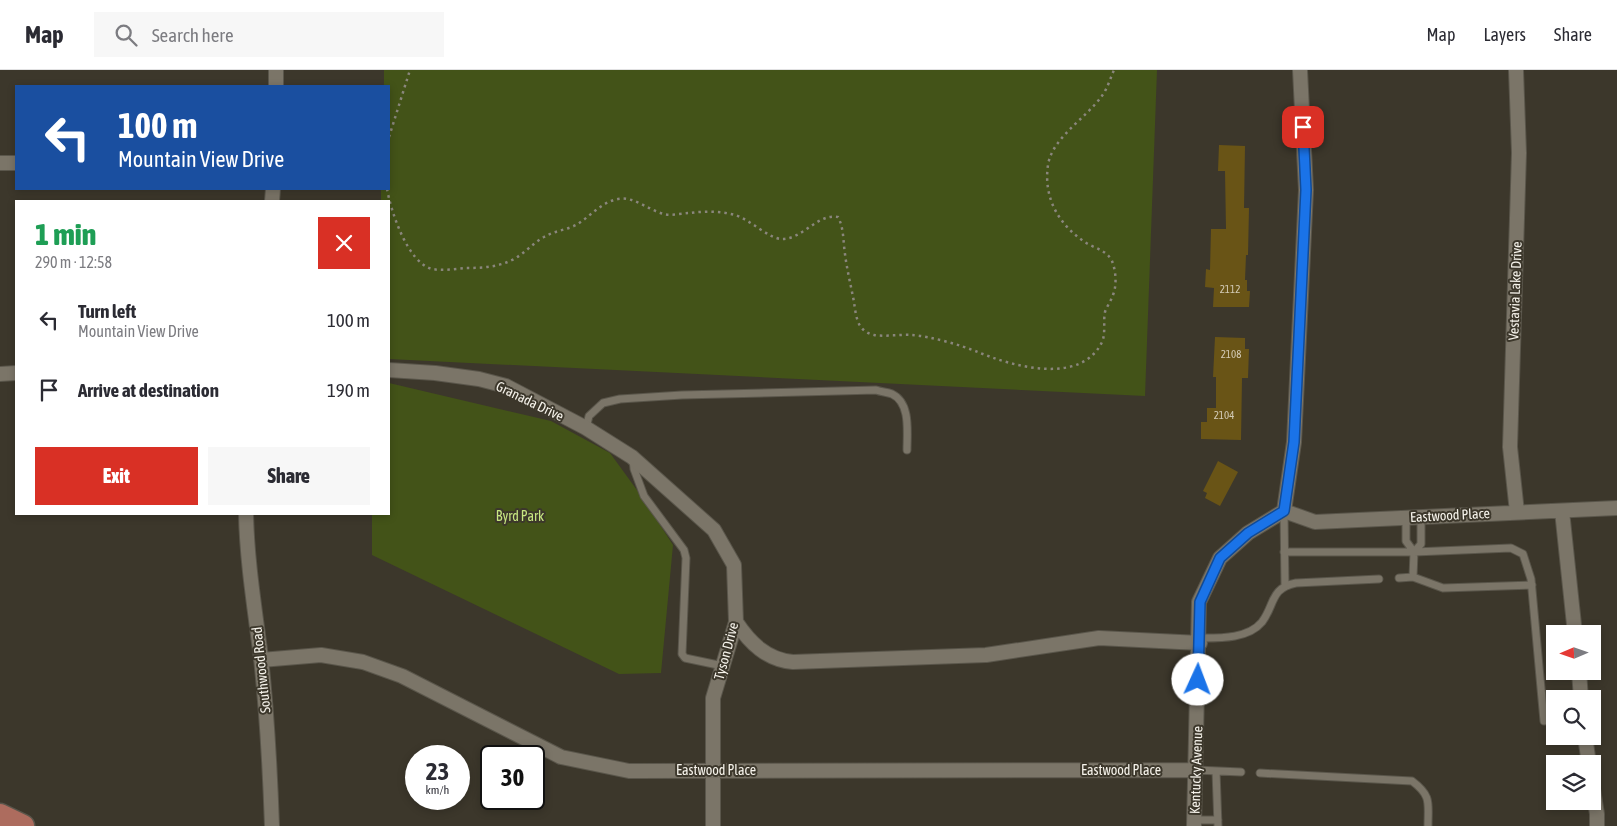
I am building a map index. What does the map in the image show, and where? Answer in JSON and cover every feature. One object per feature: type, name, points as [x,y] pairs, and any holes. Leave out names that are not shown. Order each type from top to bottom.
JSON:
[{"type":"main road","points":[[0,814],[23,826]]},
{"type":"street","points":[[276,70],[276,85]]},
{"type":"street","points":[[1284,511],[1294,442],[1306,190],[1300,70]]},
{"type":"street","name":"Vestavia Lake Drive","points":[[1516,70],[1519,153],[1510,447],[1517,512]]},
{"type":"street","points":[[0,163],[15,163]]},
{"type":"street","name":"Granada Drive","points":[[390,370],[444,374],[479,379],[506,386],[586,428],[632,457]]},
{"type":"street","points":[[0,374],[15,373]]},
{"type":"street","name":"Tyson Drive","points":[[632,457],[714,530],[734,565],[736,622],[713,698],[713,826]]},
{"type":"street","name":"Eastwood Place","points":[[1284,511],[1315,522],[1617,508]]},
{"type":"street","name":"Kentucky Avenue","points":[[1194,823],[1200,602],[1220,558],[1248,533],[1284,511]]},
{"type":"street","points":[[1562,511],[1574,625]]},
{"type":"street","name":"Southwood Road","points":[[246,515],[247,546],[261,660],[270,762],[272,826]]},
{"type":"street","points":[[736,622],[744,634],[765,654],[775,659],[793,662],[986,655],[1099,638],[1200,641]]},
{"type":"street","name":"Eastwood Place","points":[[261,660],[321,655],[363,662],[402,676],[561,756],[629,771],[1196,770]]},
{"type":"street","points":[[1596,810],[1597,826]]},
{"type":"lane","points":[[586,428],[589,416],[603,403],[620,399],[682,395],[876,390],[893,394],[904,405],[907,421],[907,450]]},
{"type":"lane","points":[[632,457],[634,469],[644,496],[684,550],[686,558],[682,654],[685,658],[723,666]]},
{"type":"lane","points":[[1284,511],[1285,585]]},
{"type":"lane","points":[[1414,552],[1421,544],[1421,517]]},
{"type":"lane","points":[[1406,518],[1406,541],[1414,552],[1413,577]]},
{"type":"lane","points":[[1284,552],[1414,552],[1511,548],[1523,554],[1532,585],[1544,721],[1546,721]]},
{"type":"lane","points":[[1399,578],[1413,577],[1443,588],[1532,585]]},
{"type":"lane","points":[[1200,641],[1228,638],[1248,632],[1262,622],[1278,590],[1285,585],[1378,579]]},
{"type":"lane","points":[[1196,770],[1241,772]]},
{"type":"lane","points":[[1194,823],[1218,823],[1216,771]]},
{"type":"lane","points":[[1260,773],[1412,781],[1422,788],[1428,797],[1428,826]]},
{"type":"path","points":[[390,134],[410,70]]},
{"type":"path","points":[[390,205],[396,222],[413,253],[422,263],[438,270],[489,267],[503,264],[515,259],[533,243],[547,235],[570,228],[604,204],[616,199],[628,198],[666,214],[724,212],[750,221],[774,237],[782,239],[801,233],[826,218],[838,217],[842,225],[848,273],[859,324],[863,330],[874,335],[914,335],[958,346],[1005,363],[1023,367],[1041,369],[1072,366],[1096,351],[1102,341],[1105,312],[1114,293],[1115,279],[1111,259],[1102,250],[1080,239],[1061,221],[1054,211],[1048,194],[1048,166],[1050,155],[1101,97],[1114,70]]},
{"type":"green space","points":[[384,70],[1157,70],[1145,396],[390,359],[390,200],[381,200],[381,190],[390,190],[390,85],[384,85]]},
{"type":"green space","name":"Byrd Park","points":[[390,383],[551,421],[610,453],[642,497],[673,545],[661,673],[619,674],[372,555],[372,515],[390,515]]},
{"type":"building","points":[[1219,145],[1245,146],[1244,208],[1249,208],[1248,255],[1246,255],[1245,280],[1247,280],[1247,291],[1250,291],[1249,307],[1213,307],[1214,288],[1205,287],[1206,269],[1210,270],[1211,229],[1226,229],[1225,171],[1218,171]]},
{"type":"building","points":[[1215,337],[1245,338],[1245,349],[1249,349],[1248,378],[1242,378],[1241,440],[1201,439],[1201,422],[1207,422],[1207,408],[1216,408],[1216,377],[1213,377]]},
{"type":"building","points":[[1218,461],[1238,472],[1220,506],[1205,498],[1207,493],[1203,491]]},
{"type":"route","points":[[1198,680],[1200,602],[1220,558],[1248,533],[1284,511],[1294,442],[1306,190],[1303,127]]}]
